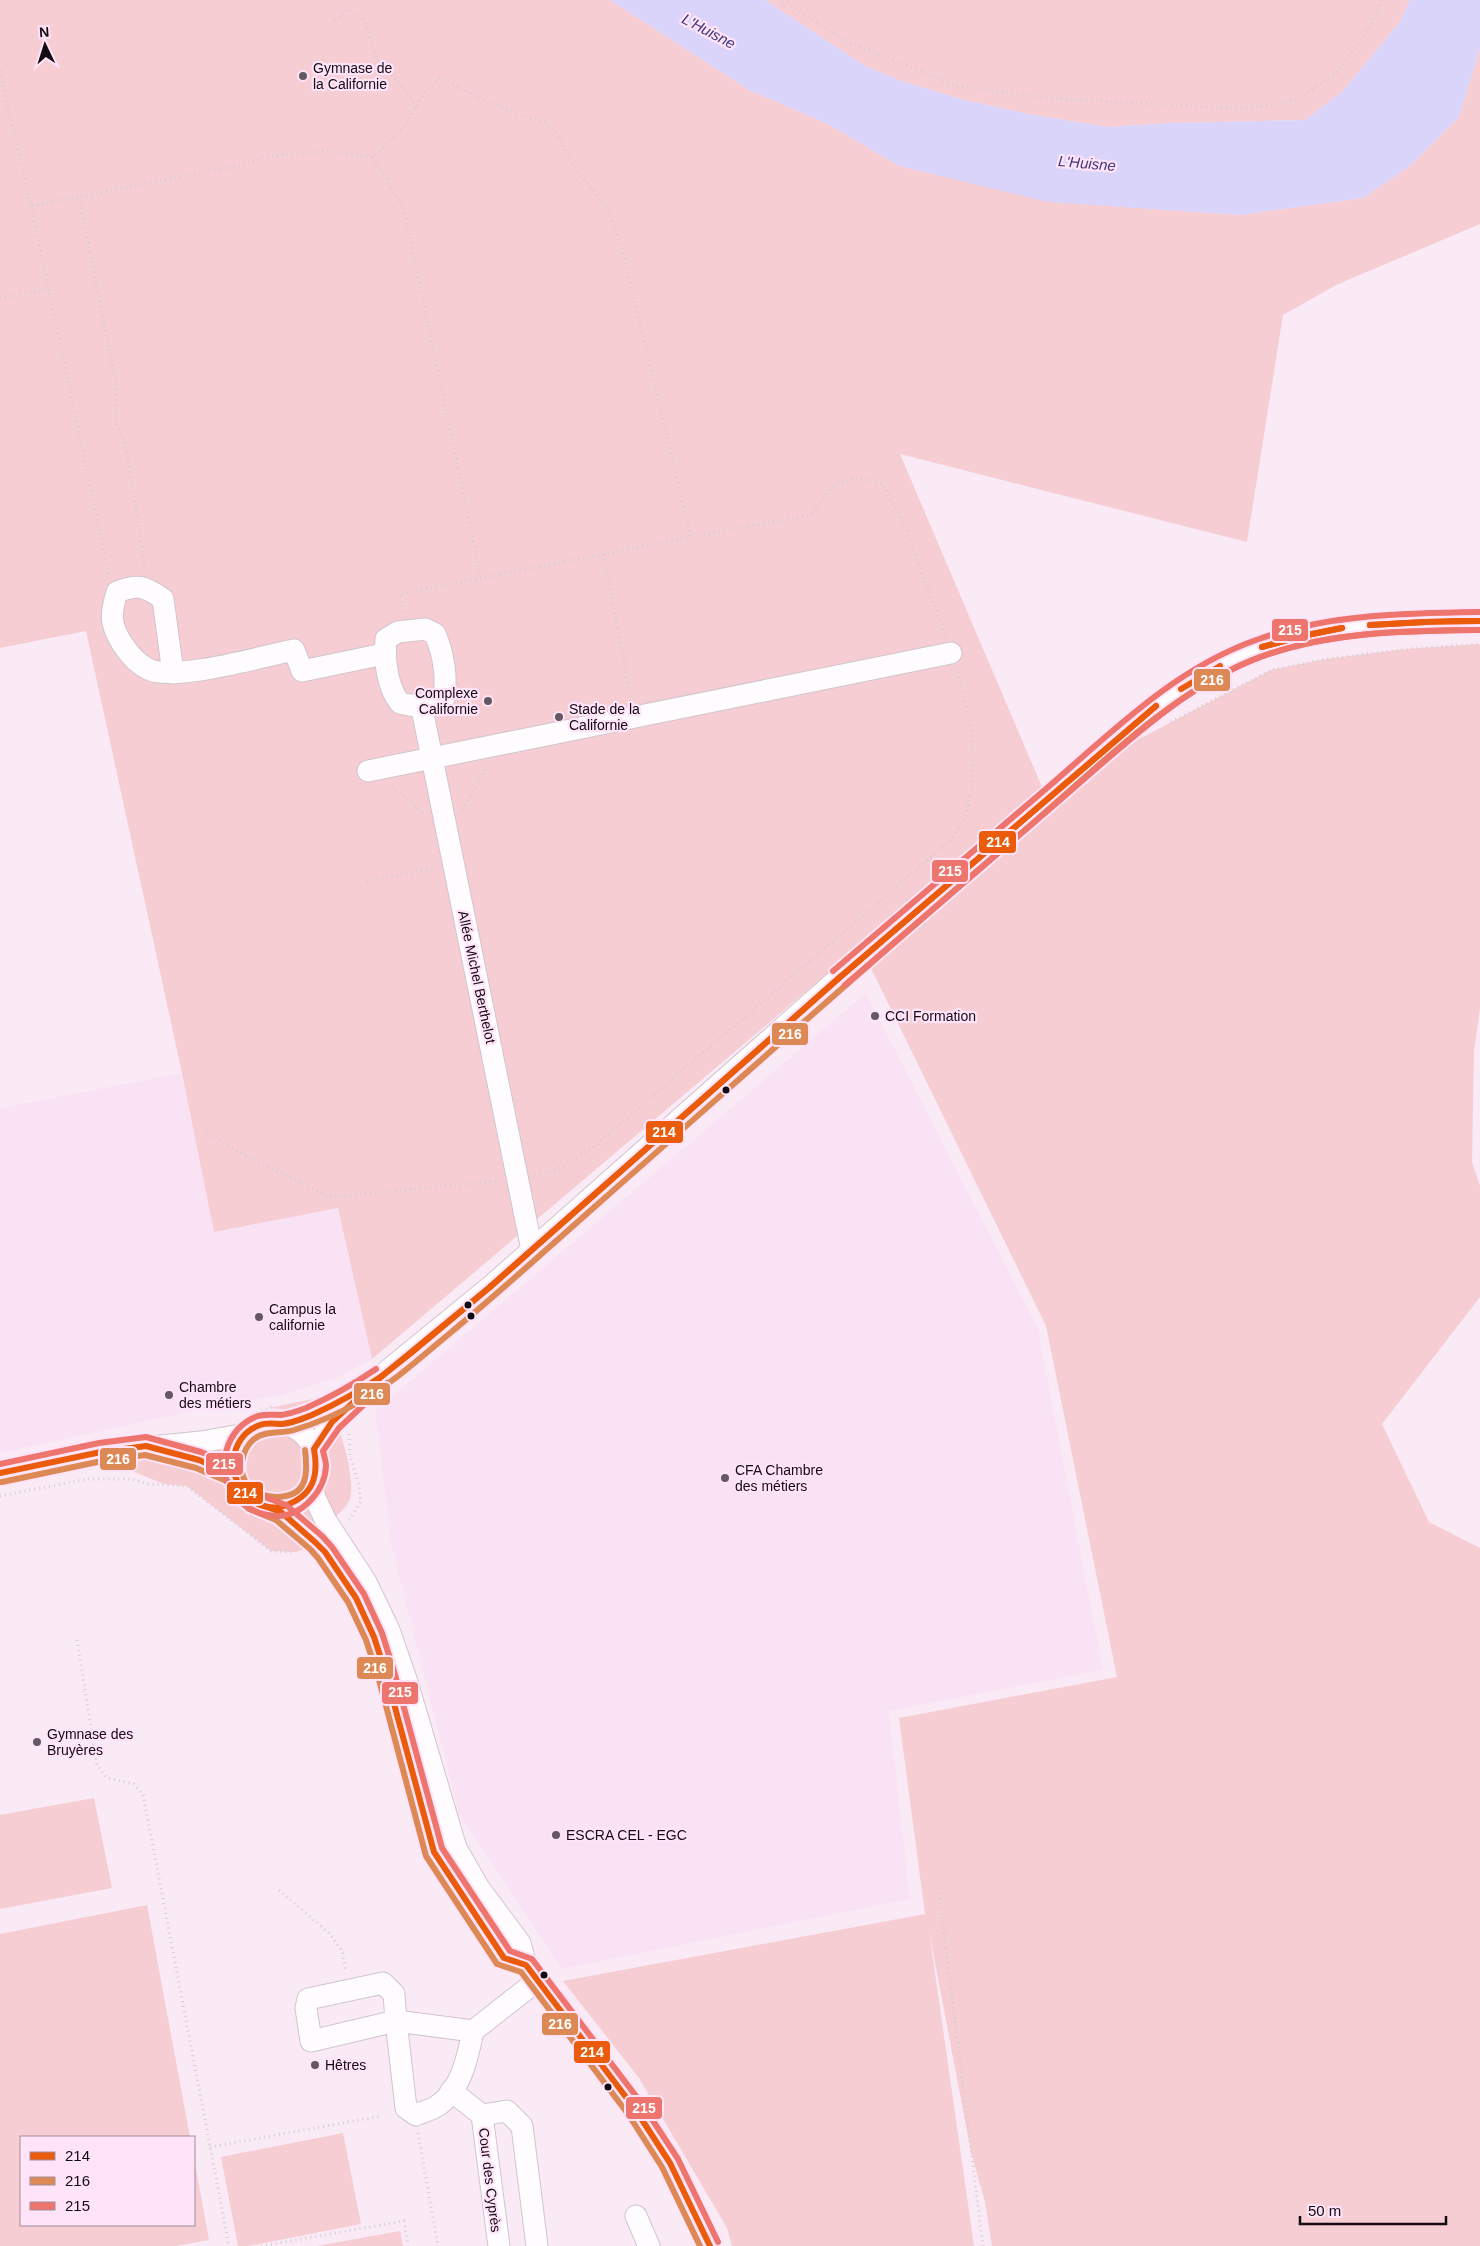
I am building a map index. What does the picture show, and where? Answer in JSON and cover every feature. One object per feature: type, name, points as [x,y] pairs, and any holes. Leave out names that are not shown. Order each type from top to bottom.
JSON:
[{"type":"street","points":[[173,673],[163,599],[148,589],[132,586],[117,592],[111,611],[114,632],[129,654],[148,669],[173,673],[294,650],[302,671],[384,654]]},
{"type":"street","points":[[314,1449],[332,1422],[369,1386],[532,1250],[858,962],[1156,706],[1186,686],[1261,647],[1301,636],[1404,622],[1480,621]]},
{"type":"street","points":[[425,629],[435,634],[440,647],[445,684],[444,698],[434,704],[400,703],[394,696],[384,654],[386,639],[398,632],[406,631],[425,629]]},
{"type":"street","points":[[368,771],[951,654]]},
{"type":"street","name":"Allée Michel Berthelot","points":[[421,705],[532,1250]]},
{"type":"street","points":[[0,1473],[101,1452],[146,1446],[202,1442],[247,1425],[266,1423],[281,1415],[322,1410],[369,1386]]},
{"type":"street","points":[[281,1415],[303,1433],[314,1449],[318,1466],[314,1482],[314,1496],[325,1538],[325,1552],[356,1598],[374,1637],[386,1674],[434,1852],[504,1958],[532,1972],[635,2109],[670,2163],[710,2246]]},
{"type":"street","points":[[247,1425],[233,1460],[234,1475],[238,1486],[249,1498],[258,1504],[272,1507],[285,1506],[304,1496],[314,1482]]},
{"type":"street","points":[[146,1446],[199,1460],[234,1475]]},
{"type":"street","points":[[272,1507],[325,1538]]},
{"type":"street","points":[[473,2031],[396,2021],[311,2041],[306,2008],[308,1999],[383,1983],[394,1994],[396,2021],[406,2108],[416,2115],[438,2106],[451,2091],[466,2066],[473,2031],[532,1972]]},
{"type":"street","name":"Cour des Cyprès","points":[[451,2091],[482,2115],[499,2246]]},
{"type":"street","name":"Cour des Cyprès","points":[[482,2115],[507,2110],[522,2126],[537,2246]]},
{"type":"street","points":[[636,2216],[649,2246]]},
{"type":"path","points":[[783,0],[844,40],[957,86],[1048,98],[1206,107],[1258,107],[1299,99],[1339,71],[1373,21],[1382,0]]},
{"type":"path","points":[[335,21],[348,9],[364,20],[379,64],[399,82],[416,107]]},
{"type":"path","points":[[0,71],[31,206],[110,580],[117,592]]},
{"type":"path","points":[[31,206],[241,165],[266,156],[327,151],[373,156],[405,126],[425,91],[440,78],[492,104],[546,123],[558,136],[576,170],[606,206],[621,244],[691,537]]},
{"type":"path","points":[[373,156],[404,209],[481,578]]},
{"type":"path","points":[[79,198],[116,381],[115,422],[124,440],[128,458],[148,589]]},
{"type":"path","points":[[0,298],[48,289]]},
{"type":"path","points":[[206,1133],[237,1152],[329,1197],[518,1179],[553,1171],[591,1149],[952,839],[966,814],[971,790],[973,742],[959,677],[904,525],[883,484],[857,477],[834,485],[811,514],[400,594],[406,631]]},
{"type":"path","points":[[603,554],[634,717]]},
{"type":"path","points":[[1167,725],[1271,670],[1326,659],[1406,649],[1480,644]]},
{"type":"path","points":[[368,881],[454,865]]},
{"type":"path","points":[[247,1425],[281,1415]]},
{"type":"path","points":[[0,1496],[87,1479],[131,1479],[148,1484],[187,1486],[271,1551],[296,1552],[325,1538],[350,1519],[361,1502],[359,1485],[350,1456],[348,1426]]},
{"type":"path","points":[[77,1640],[97,1765],[106,1778],[134,1784],[143,1794],[228,2246]]},
{"type":"path","points":[[279,1890],[329,1933],[342,1952],[350,1990]]},
{"type":"path","points":[[939,1893],[983,2246]]},
{"type":"path","points":[[416,2115],[438,2246]]},
{"type":"path","points":[[210,2147],[381,2116]]},
{"type":"path","points":[[261,2246],[404,2221],[408,2246]]},
{"type":"shaded area","name":"Stade de la Californie","points":[[0,0],[610,0],[749,90],[828,124],[899,166],[1053,202],[1240,215],[1363,198],[1410,166],[1459,117],[1480,48],[1480,224],[1336,285],[1283,315],[1247,542],[900,454],[1042,787],[862,944],[372,1359],[338,1208],[214,1232],[182,1073],[86,631],[0,648]]},
{"type":"shaded area","points":[[765,0],[1410,0],[1400,22],[1343,91],[1305,120],[1172,123],[1107,127],[1028,114],[964,100],[901,81],[865,66]]},
{"type":"shaded area","points":[[1480,644],[1480,1009],[1474,1051],[1472,1162],[1480,1186],[1480,1297],[1382,1424],[1429,1522],[1480,1548],[1480,2246],[992,2246],[985,2202],[971,2152],[929,1931],[974,2246],[732,2246],[727,2228],[639,2078],[563,1981],[925,1914],[899,1718],[1117,1677],[1046,1326],[865,956],[1112,743],[1141,738],[1271,670],[1326,659],[1406,649]]},
{"type":"shaded area","name":"CFA Chambre des métiers","points":[[866,993],[1038,1329],[1103,1670],[889,1711],[910,1899],[562,1969],[459,1814],[391,1545],[375,1411]]},
{"type":"shaded area","points":[[182,1073],[214,1231],[338,1208],[372,1359],[339,1377],[278,1396],[202,1409],[0,1453],[0,1108]]},
{"type":"shaded area","points":[[313,1399],[327,1413],[341,1436],[349,1465],[351,1494],[346,1507],[341,1512],[305,1533],[308,1548],[296,1552],[271,1551],[187,1486],[164,1484],[112,1463],[146,1446],[241,1440],[236,1450],[233,1465],[234,1475],[240,1490],[247,1497],[265,1506],[286,1506],[295,1503],[309,1489],[316,1471],[315,1452],[306,1436],[298,1429],[301,1417],[281,1409],[269,1408]]},
{"type":"shaded area","points":[[275,1434],[292,1439],[297,1443],[301,1448],[306,1465],[301,1482],[297,1487],[292,1491],[275,1496],[258,1491],[253,1487],[249,1482],[244,1465],[249,1448],[253,1443],[258,1439]]},
{"type":"shaded area","points":[[94,1798],[112,1888],[0,1909],[0,1815]]},
{"type":"shaded area","points":[[147,1905],[190,2136],[20,2136],[20,2226],[195,2226],[195,2163],[209,2240],[176,2246],[0,2246],[0,1934]]},
{"type":"shaded area","points":[[343,2133],[361,2224],[249,2246],[238,2246],[221,2157]]},
{"type":"shaded area","points":[[400,2231],[403,2246],[317,2246]]},
{"type":"water","name":"L'Huisne","points":[[610,0],[765,0],[865,66],[901,81],[964,100],[1028,114],[1107,127],[1172,123],[1305,120],[1343,91],[1400,22],[1410,0],[1480,0],[1480,48],[1459,117],[1410,166],[1363,198],[1240,215],[1048,202],[899,166],[828,124],[749,90]]},
{"type":"transit line","name":"215","points":[[833,971],[1146,703],[1200,666],[1229,651],[1259,639],[1313,624],[1368,616],[1480,612]]},
{"type":"transit line","name":"214","points":[[1453,621],[1480,621],[1425,622],[1453,621]]},
{"type":"transit line","name":"214","points":[[1370,625],[1425,622]]},
{"type":"transit line","name":"214","points":[[1370,625],[1425,622]]},
{"type":"transit line","name":"214","points":[[1302,636],[1342,628]]},
{"type":"transit line","name":"214","points":[[1302,636],[1342,628]]},
{"type":"transit line","name":"216","points":[[305,1450],[306,1475],[304,1482],[294,1493],[276,1497],[264,1495],[256,1492],[244,1479],[242,1460],[246,1448],[254,1439],[263,1434],[294,1430],[338,1413],[374,1393],[407,1369],[506,1286],[864,969],[1104,760],[1161,714],[1220,676],[1250,661],[1278,651],[1335,638],[1393,632],[1480,630]]},
{"type":"transit line","name":"215","points":[[845,985],[1131,738],[1207,683],[1234,668],[1263,656],[1316,642],[1343,637],[1397,632],[1480,630]]},
{"type":"transit line","name":"214","points":[[1262,647],[1302,636]]},
{"type":"transit line","name":"214","points":[[1262,647],[1302,636]]},
{"type":"transit line","name":"214","points":[[1181,689],[1220,666]]},
{"type":"transit line","name":"214","points":[[839,978],[1156,706]]},
{"type":"transit line","name":"214","points":[[839,978],[1156,706]]},
{"type":"transit line","name":"214","points":[[490,1287],[839,978]]},
{"type":"transit line","name":"214","points":[[490,1287],[839,978]]},
{"type":"transit line","name":"214","points":[[382,1376],[490,1287]]},
{"type":"transit line","name":"214","points":[[382,1376],[490,1287]]},
{"type":"transit line","name":"215","points":[[376,1369],[342,1390],[306,1408],[284,1415],[258,1416],[237,1430],[226,1451],[224,1464],[230,1487],[237,1498],[255,1511],[277,1516],[295,1512],[303,1507],[317,1493],[325,1475],[326,1466],[323,1451],[339,1428],[387,1383]]},
{"type":"transit line","name":"214","points":[[382,1376],[332,1422],[314,1449],[316,1468],[314,1477],[308,1491],[302,1497],[284,1506],[272,1507],[263,1506],[251,1500],[243,1492],[237,1482],[234,1460],[236,1449],[241,1439],[249,1431],[263,1424],[282,1424],[312,1415],[348,1397],[382,1376]]},
{"type":"transit line","name":"215","points":[[0,1464],[99,1443],[146,1437],[201,1452],[237,1467]]},
{"type":"transit line","name":"214","points":[[0,1473],[101,1452],[146,1446],[199,1460],[234,1475]]},
{"type":"transit line","name":"216","points":[[2,1482],[102,1461],[145,1455],[196,1468],[231,1483]]},
{"type":"transit line","name":"215","points":[[249,1487],[262,1496],[286,1505],[322,1536],[332,1547],[364,1594],[382,1633],[394,1671],[442,1848],[510,1951],[532,1959],[642,2104],[678,2159],[718,2242]]},
{"type":"transit line","name":"214","points":[[244,1494],[258,1504],[281,1512],[316,1543],[325,1552],[356,1598],[374,1637],[386,1674],[434,1852],[504,1958],[526,1965],[635,2109],[670,2163],[710,2246]]},
{"type":"transit line","name":"216","points":[[237,1499],[249,1509],[276,1520],[310,1549],[348,1602],[366,1640],[378,1676],[426,1856],[497,1964],[521,1972],[628,2114],[662,2167],[700,2246]]},
{"type":"place","name":"Gymnase de la Californie","points":[[303,76]]},
{"type":"place","name":"Complexe Californie","points":[[488,701]]},
{"type":"place","name":"Stade de la Californie","points":[[559,717]]},
{"type":"place","name":"CCI Formation","points":[[875,1016]]},
{"type":"place","name":"Campus la californie","points":[[259,1317]]},
{"type":"place","name":"Chambre des métiers","points":[[169,1395]]},
{"type":"place","name":"CFA Chambre des métiers","points":[[725,1478]]},
{"type":"place","name":"Gymnase des Bruyères","points":[[37,1742]]},
{"type":"place","name":"ESCRA CEL - EGC","points":[[556,1835]]},
{"type":"place","name":"Hêtres","points":[[315,2065]]}]
